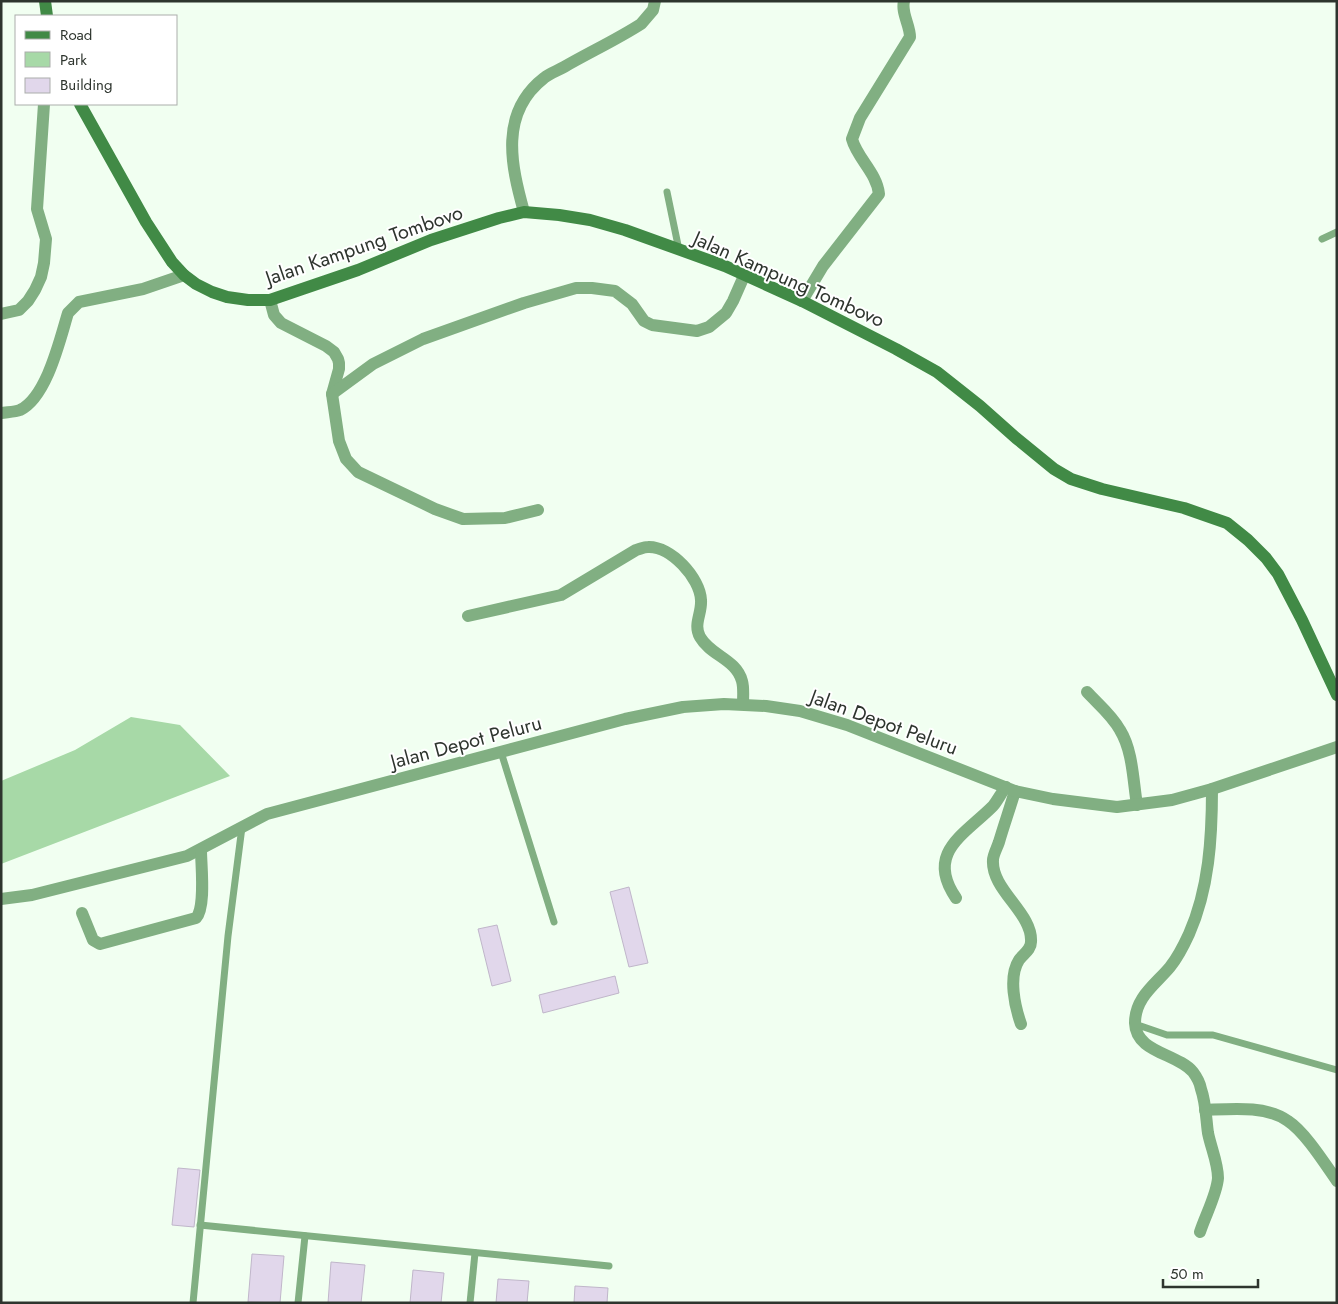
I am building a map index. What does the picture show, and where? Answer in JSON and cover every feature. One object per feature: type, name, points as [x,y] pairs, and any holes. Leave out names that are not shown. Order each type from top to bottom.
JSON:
[{"type":"street","points":[[45,1],[47,15]]},
{"type":"street","points":[[524,212],[514,172],[512,135],[516,116],[528,92],[545,77],[641,24],[653,10],[655,1]]},
{"type":"street","points":[[802,301],[833,253],[879,194],[874,179],[852,139],[860,118],[910,37],[909,26],[903,9],[904,1]]},
{"type":"street","points":[[1,314],[19,310],[28,301],[41,278],[46,239],[37,209],[44,105]]},
{"type":"street","name":"Jalan Kampung Tombovo","points":[[81,105],[156,239],[172,262],[184,275],[212,292],[228,297],[248,300],[270,300],[349,273],[445,235],[524,212],[590,220],[625,230],[726,266],[744,276],[802,301],[937,372],[1042,459],[1071,479],[1102,489],[1184,508],[1226,523],[1248,540],[1266,558],[1278,574],[1306,628],[1337,695]]},
{"type":"street","points":[[1,413],[20,410],[35,397],[48,373],[68,313],[79,302],[143,289],[184,275]]},
{"type":"street","points":[[332,394],[373,364],[423,338],[524,303],[576,288],[615,291],[632,304],[644,321],[652,325],[697,331],[709,327],[726,314],[744,276]]},
{"type":"street","points":[[270,300],[274,315],[281,323],[334,352],[339,363],[332,394],[341,450],[346,459],[358,472],[435,509],[463,519],[505,518],[538,510]]},
{"type":"street","points":[[468,616],[560,595],[636,550],[648,547],[655,548],[676,559],[692,574],[699,586],[701,599],[696,624],[697,631],[706,646],[738,671],[742,682],[743,704]]},
{"type":"street","points":[[1087,692],[1110,716],[1120,730],[1127,746],[1137,805]]},
{"type":"street","name":"Jalan Depot Peluru","points":[[1,899],[32,895],[188,856],[267,814],[625,719],[683,707],[743,704],[800,711],[847,725],[1011,789],[1061,800],[1117,807],[1172,800],[1212,789],[1337,747]]},
{"type":"street","points":[[956,898],[946,881],[943,870],[949,851],[972,824],[1011,789]]},
{"type":"street","points":[[1011,789],[993,860],[996,880],[1017,908],[1031,935],[1030,948],[1018,962],[1015,969],[1014,994],[1021,1024]]},
{"type":"street","points":[[1200,1232],[1216,1188],[1218,1177],[1201,1088],[1194,1073],[1184,1064],[1152,1048],[1139,1037],[1135,1024],[1141,998],[1174,962],[1195,920],[1203,890],[1212,835],[1212,789]]},
{"type":"street","points":[[82,913],[92,940],[100,944],[196,918],[202,905],[201,850]]},
{"type":"street","points":[[1205,1110],[1245,1108],[1277,1116],[1288,1121],[1306,1140],[1337,1181]]},
{"type":"lane","points":[[667,192],[679,250]]},
{"type":"lane","points":[[1322,239],[1337,232]]},
{"type":"lane","points":[[501,752],[554,922]]},
{"type":"lane","points":[[193,1303],[228,936],[242,826]]},
{"type":"lane","points":[[1135,1024],[1167,1035],[1213,1035],[1337,1070]]},
{"type":"lane","points":[[200,1225],[609,1266]]},
{"type":"lane","points":[[298,1303],[305,1236]]},
{"type":"lane","points":[[470,1303],[475,1253]]},
{"type":"green space","points":[[131,717],[180,725],[230,776],[1,864],[1,781],[75,750]]},
{"type":"building","points":[[629,887],[648,963],[629,967],[610,892]]},
{"type":"building","points":[[497,925],[511,981],[492,986],[478,929]]},
{"type":"building","points":[[615,976],[619,993],[543,1013],[539,995]]},
{"type":"building","points":[[178,1168],[200,1170],[194,1227],[172,1225]]},
{"type":"building","points":[[252,1254],[284,1256],[280,1303],[248,1302]]},
{"type":"building","points":[[331,1262],[365,1265],[361,1303],[328,1303]]},
{"type":"building","points":[[413,1270],[444,1273],[441,1303],[410,1303]]},
{"type":"building","points":[[498,1279],[529,1281],[527,1303],[496,1303]]},
{"type":"building","points":[[575,1286],[608,1288],[607,1303],[574,1303]]}]
